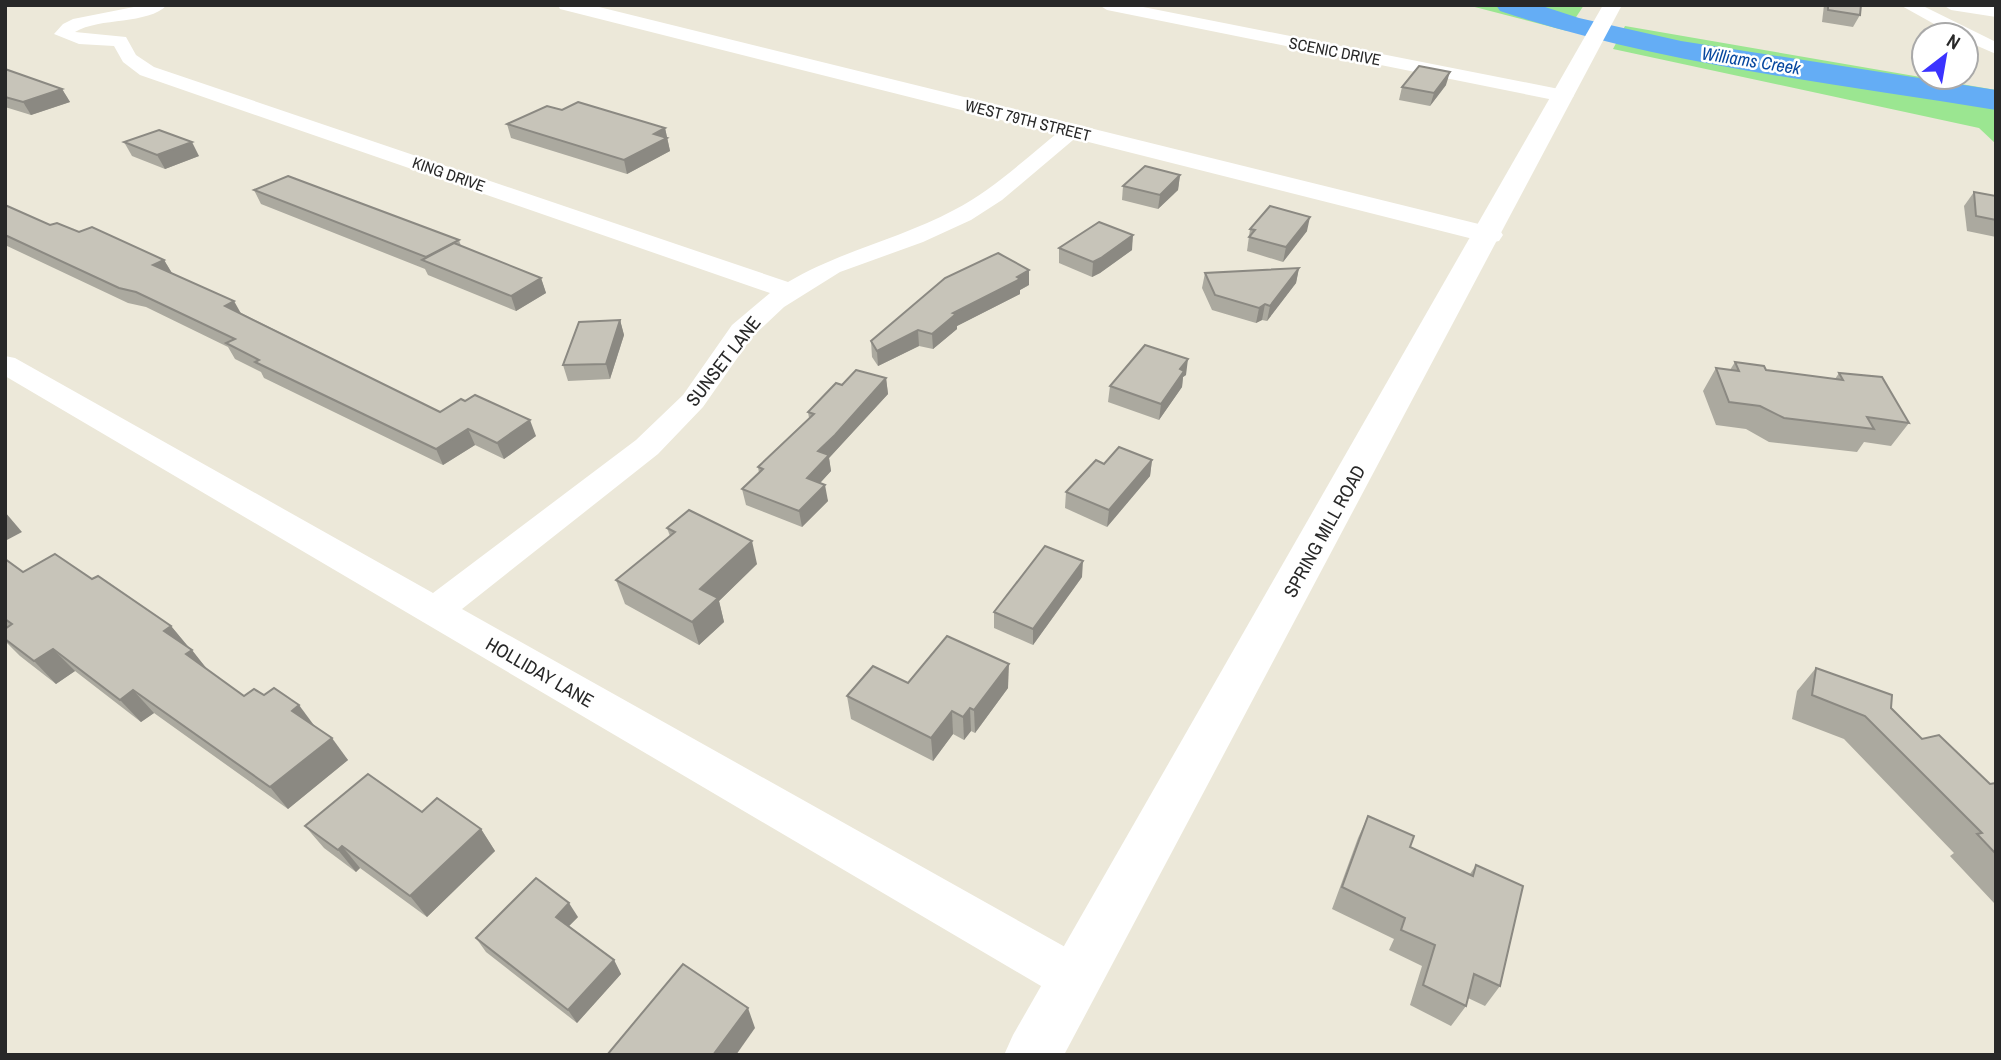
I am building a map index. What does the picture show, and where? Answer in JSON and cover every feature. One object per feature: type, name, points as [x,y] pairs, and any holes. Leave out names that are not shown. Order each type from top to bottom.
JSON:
[{"type":"street","name":"WEST 79TH STREET","points":[[567,5],[1489,235]]},
{"type":"street","name":"SCENIC DRIVE","points":[[1107,5],[1564,96]]},
{"type":"street","points":[[1909,5],[1996,49]]},
{"type":"street","points":[[1951,5],[1996,12]]},
{"type":"street","points":[[157,7],[134,24],[124,43],[109,38],[68,38],[62,33],[86,21],[157,7]]},
{"type":"street","name":"SPRING MILL ROAD","points":[[1033,1055],[1489,235],[1604,22]]},
{"type":"street","name":"KING DRIVE","points":[[124,43],[129,58],[147,71],[789,291]]},
{"type":"street","name":"SUNSET LANE","points":[[433,611],[656,439],[699,394],[742,331],[789,291],[831,267],[923,234],[963,215],[994,195],[1073,131]]},
{"type":"street","name":"HOLLIDAY LANE","points":[[5,364],[1075,979]]},
{"type":"green space","points":[[1467,5],[1584,5],[1567,31]]},
{"type":"green space","points":[[1625,26],[1910,75],[1910,91],[1980,91],[1980,87],[1996,90],[1996,144],[1979,128],[1613,49]]},
{"type":"building","points":[[1828,5],[1861,5],[1860,15],[1828,10]]},
{"type":"building","points":[[1419,66],[1450,72],[1434,93],[1402,87]]},
{"type":"building","points":[[5,69],[62,89],[23,102],[5,97]]},
{"type":"building","points":[[578,102],[665,128],[654,134],[667,138],[624,160],[507,124],[547,106],[562,110]]},
{"type":"building","points":[[159,130],[192,142],[157,155],[124,142]]},
{"type":"building","points":[[1145,166],[1180,175],[1160,195],[1123,186]]},
{"type":"building","points":[[288,176],[459,240],[426,257],[254,190]]},
{"type":"building","points":[[1974,192],[1996,196],[1996,220],[1976,216]]},
{"type":"building","points":[[5,205],[50,225],[57,223],[79,232],[92,227],[164,260],[153,265],[234,301],[225,306],[440,412],[461,399],[465,401],[475,395],[530,420],[497,443],[468,429],[436,449],[255,362],[259,360],[226,343],[235,339],[5,235]]},
{"type":"building","points":[[1270,206],[1310,217],[1286,247],[1249,237],[1255,230],[1250,229]]},
{"type":"building","points":[[1099,222],[1133,235],[1093,262],[1059,248]]},
{"type":"building","points":[[454,243],[541,278],[511,296],[422,260]]},
{"type":"building","points":[[998,253],[1029,270],[1017,277],[1020,279],[953,313],[956,314],[932,334],[918,330],[877,351],[871,341],[945,278]]},
{"type":"building","points":[[1299,268],[1270,306],[1265,304],[1259,308],[1215,295],[1205,273]]},
{"type":"building","points":[[620,320],[606,364],[563,365],[579,322]]},
{"type":"building","points":[[1145,345],[1188,359],[1180,369],[1184,371],[1161,404],[1110,386]]},
{"type":"building","points":[[1735,362],[1764,366],[1766,370],[1843,380],[1839,373],[1882,377],[1909,423],[1867,417],[1874,429],[1784,418],[1760,406],[1729,402],[1716,368],[1739,371]]},
{"type":"building","points":[[856,370],[886,378],[818,451],[829,455],[807,478],[825,485],[799,511],[742,489],[763,469],[758,467],[814,414],[808,412],[836,383],[842,385]]},
{"type":"building","points":[[1119,447],[1152,460],[1109,510],[1066,492],[1096,460],[1104,464]]},
{"type":"building","points":[[689,510],[752,541],[700,589],[718,598],[692,622],[616,580],[675,532],[667,528]]},
{"type":"building","points":[[1045,546],[1083,561],[1033,629],[994,612]]},
{"type":"building","points":[[55,554],[92,579],[98,576],[171,626],[164,631],[192,650],[186,654],[244,696],[254,689],[264,695],[274,688],[299,705],[292,711],[332,738],[270,787],[133,690],[120,700],[53,649],[34,661],[5,639],[5,629],[12,624],[5,619],[5,559],[23,572]]},
{"type":"building","points":[[947,636],[1009,664],[974,710],[970,708],[963,717],[952,711],[931,738],[847,696],[873,666],[908,683]]},
{"type":"building","points":[[1816,668],[1892,695],[1891,708],[1922,739],[1939,735],[1990,784],[1996,783],[1996,854],[1977,834],[1982,833],[1865,716],[1812,695]]},
{"type":"building","points":[[368,774],[422,812],[437,798],[481,829],[410,896],[342,846],[338,850],[305,826]]},
{"type":"building","points":[[1368,816],[1414,836],[1410,847],[1473,876],[1476,865],[1523,886],[1500,986],[1474,974],[1466,1006],[1423,985],[1435,945],[1401,930],[1405,918],[1342,887]]},
{"type":"building","points":[[536,878],[569,903],[556,917],[614,960],[568,1010],[476,938]]},
{"type":"building","points":[[683,964],[748,1008],[713,1055],[607,1055]]},
{"type":"waterway","name":"Williams Creek","points":[[1510,5],[1571,25],[1681,50],[1996,100]]}]
